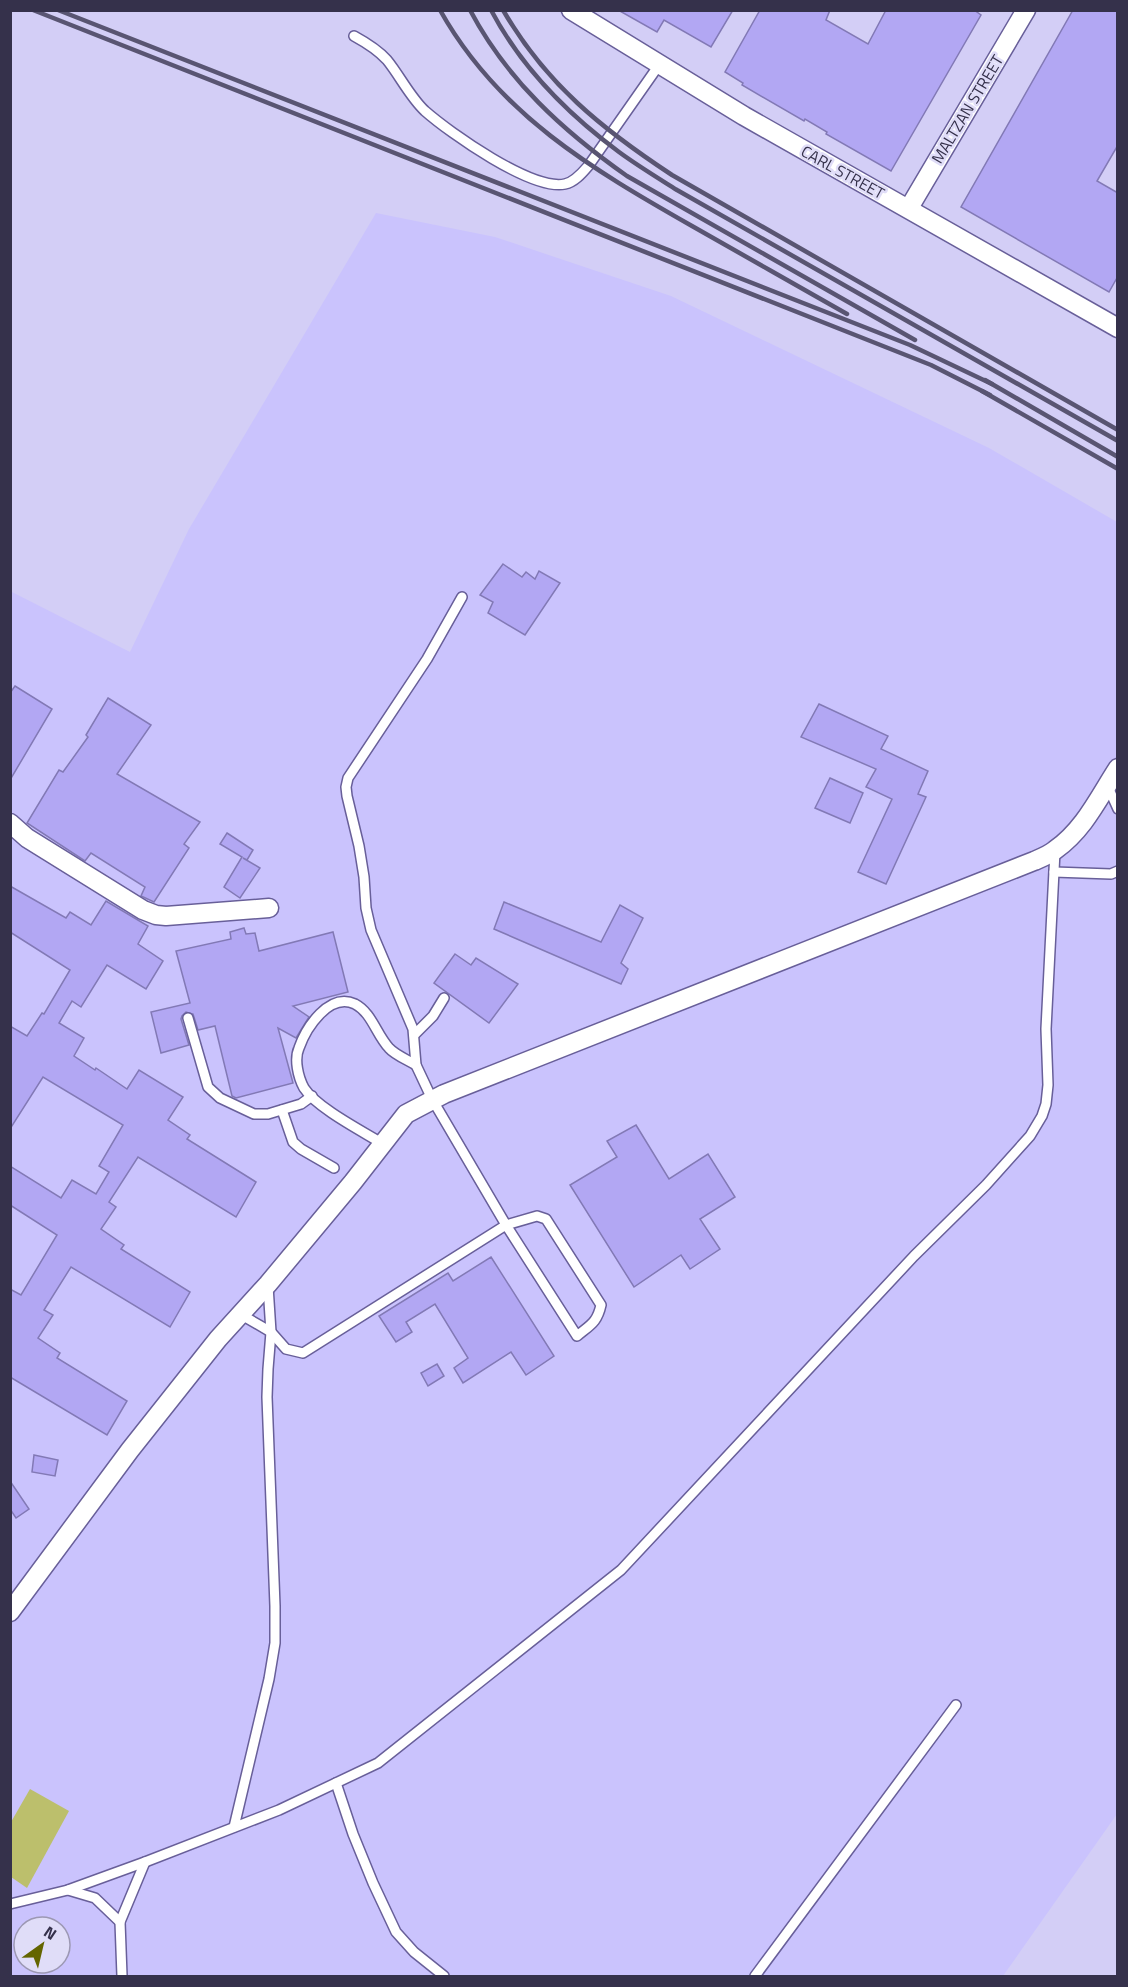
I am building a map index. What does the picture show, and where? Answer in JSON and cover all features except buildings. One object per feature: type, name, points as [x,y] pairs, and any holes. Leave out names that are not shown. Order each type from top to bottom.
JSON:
[{"type":"street","name":"CARL STREET","points":[[572,10],[744,116],[1118,328]]},
{"type":"street","name":"MALTZAN STREET","points":[[909,208],[1026,10]]},
{"type":"street","points":[[10,1612],[130,1450],[218,1339],[268,1284],[406,1114],[432,1099],[1055,851],[1081,825],[1118,768]]},
{"type":"street","points":[[10,824],[27,838],[143,910],[156,915],[269,908]]},
{"type":"lane","points":[[354,36],[386,59],[424,110],[460,138],[490,157],[526,175],[553,185],[567,184],[579,177],[590,165],[659,64]]},
{"type":"lane","points":[[240,1314],[271,1332],[286,1348],[303,1353],[506,1225],[537,1216],[546,1219],[601,1305],[599,1317],[594,1324],[577,1336],[506,1225],[432,1099],[416,1065],[414,1035],[371,930],[366,908],[359,846],[346,787],[352,770],[427,659],[462,597]]},
{"type":"lane","points":[[1107,784],[1118,809]]},
{"type":"lane","points":[[10,1904],[68,1890],[145,1862],[279,1810],[378,1763],[621,1570],[914,1256],[986,1185],[1030,1136],[1042,1116],[1048,1085],[1046,1029],[1055,851]]},
{"type":"lane","points":[[1054,872],[1112,874],[1118,872]]},
{"type":"lane","points":[[414,1035],[433,1017],[444,998]]},
{"type":"lane","points":[[383,1144],[323,1106],[304,1088],[297,1064],[299,1048],[314,1021],[332,1004],[345,1002],[357,1006],[371,1020],[389,1048],[416,1065]]},
{"type":"lane","points":[[188,1018],[205,1079],[212,1091],[220,1098],[254,1114],[268,1114],[301,1104],[312,1096]]},
{"type":"lane","points":[[282,1110],[293,1142],[334,1168]]},
{"type":"lane","points":[[234,1827],[269,1679],[274,1643],[275,1606],[267,1396],[271,1332],[268,1284]]},
{"type":"lane","points":[[755,1977],[956,1705]]},
{"type":"lane","points":[[336,1783],[361,1854],[396,1932],[414,1952],[444,1977]]},
{"type":"lane","points":[[122,1977],[120,1922],[145,1862]]},
{"type":"lane","points":[[68,1890],[95,1898],[120,1922]]},
{"type":"shaded area","points":[[376,213],[495,237],[671,296],[989,448],[1117,522],[1117,1814],[1003,1976],[11,1976],[10,591],[130,652],[189,529]]},
{"type":"green space","points":[[30,1789],[69,1811],[27,1888],[11,1877],[11,1822]]},
{"type":"railway","points":[[33,10],[931,365],[990,395]]},
{"type":"railway","points":[[58,10],[910,345],[992,384]]},
{"type":"railway","points":[[440,10],[463,47],[490,80],[550,136],[655,205],[847,314]]},
{"type":"railway","points":[[470,10],[501,59],[519,81],[559,122],[603,159],[627,176],[915,340]]},
{"type":"railway","points":[[491,10],[517,51],[547,88],[600,138],[633,162],[677,190],[1118,441]]},
{"type":"railway","points":[[503,10],[538,61],[557,83],[599,122],[646,158],[1118,430]]},
{"type":"railway","points":[[985,380],[1118,457]]},
{"type":"railway","points":[[982,391],[1118,469]]}]
